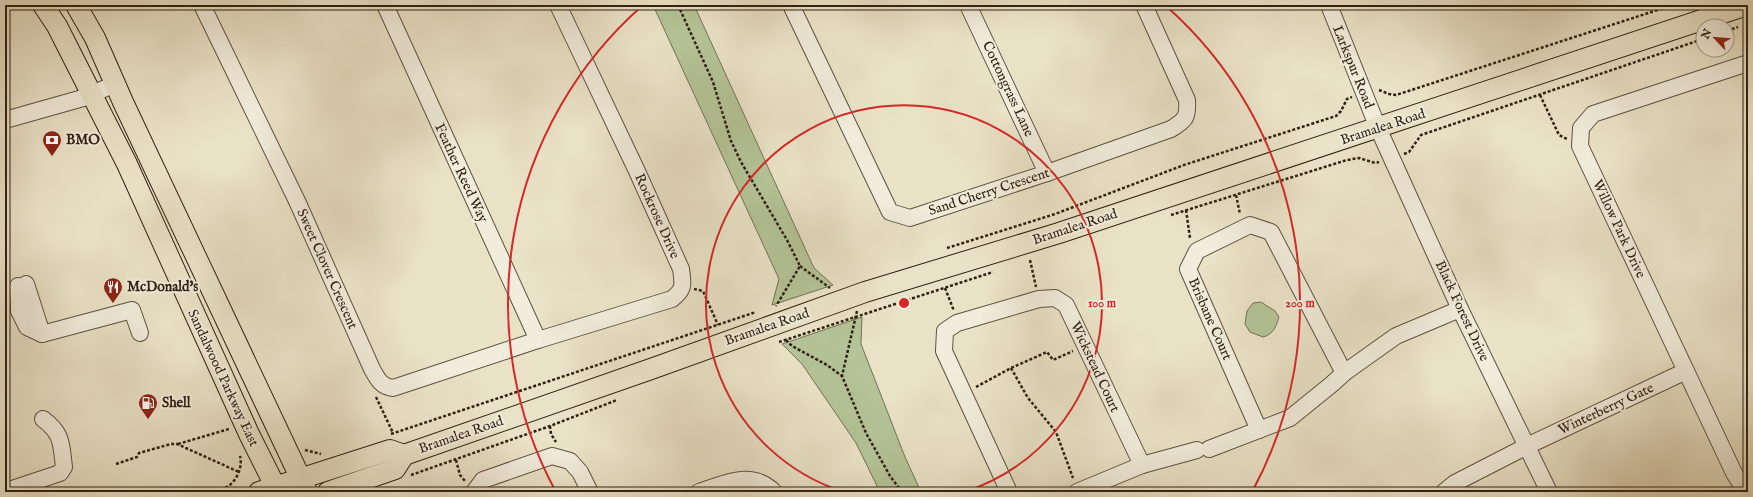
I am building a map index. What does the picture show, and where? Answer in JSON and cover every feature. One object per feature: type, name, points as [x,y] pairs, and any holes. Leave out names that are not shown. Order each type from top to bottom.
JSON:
[{"type":"main road","name":"Sandalwood Parkway East","points":[[43,5],[57,26],[127,164],[242,420],[270,490]]},
{"type":"main road","name":"Sandalwood Parkway East","points":[[76,5],[95,38],[114,84],[304,485]]},
{"type":"main road","name":"Bramalea Road","points":[[270,490],[304,485],[390,450],[404,454],[651,369],[770,322],[851,299],[1059,233],[1747,5]]},
{"type":"main road","name":"Bramalea Road","points":[[328,492],[395,469],[404,454]]},
{"type":"street","name":"Sweet Clover Crescent","points":[[202,5],[297,201],[378,380]]},
{"type":"street","name":"Feather Reed Way","points":[[385,5],[538,340]]},
{"type":"street","name":"Rockrose Drive","points":[[558,5],[636,169],[681,269],[683,287]]},
{"type":"street","name":"Sand Cherry Crescent","points":[[792,5],[890,212],[910,218],[1047,173],[1172,129],[1183,122],[1188,114],[1187,100],[1144,5]]},
{"type":"street","name":"Cottongrass Lane","points":[[968,5],[1047,173]]},
{"type":"street","name":"Larkspur Road","points":[[1329,5],[1378,128]]},
{"type":"street","points":[[1580,146],[1581,128],[1593,114],[1747,67]]},
{"type":"street","points":[[5,120],[92,94],[114,84]]},
{"type":"street","name":"Black Forest Drive","points":[[1378,128],[1460,309],[1549,492]]},
{"type":"street","name":"Willow Park Drive","points":[[1580,146],[1734,473],[1746,492]]},
{"type":"street","points":[[1197,251],[1250,225],[1271,232],[1344,373]]},
{"type":"street","name":"Brisbane Court","points":[[1197,251],[1188,269],[1259,430]]},
{"type":"street","points":[[22,285],[42,334],[132,310],[140,333]]},
{"type":"street","points":[[378,380],[386,387],[393,388],[538,340],[672,299],[680,293],[683,287]]},
{"type":"street","name":"Wickstead Court","points":[[957,323],[1039,299],[1054,298],[1066,305],[1142,465]]},
{"type":"street","points":[[1078,492],[1142,465],[1203,449],[1290,418],[1344,373],[1396,336],[1460,309]]},
{"type":"street","points":[[957,323],[945,332],[944,351],[1009,492]]},
{"type":"street","name":"Winterberry Gate","points":[[1444,492],[1455,483],[1527,446],[1686,371]]},
{"type":"street","points":[[9,490],[60,473],[64,467],[61,440],[55,428],[43,419]]},
{"type":"street","points":[[474,492],[483,480],[552,456],[570,461],[580,472],[590,492]]},
{"type":"street","points":[[699,492],[740,479],[761,482],[774,492]]},
{"type":"path","points":[[678,5],[713,82],[734,148],[787,240],[800,266],[830,288],[851,299]]},
{"type":"path","points":[[942,250],[1055,214],[1184,165],[1336,116],[1345,105],[1347,98],[1376,88],[1389,94],[1396,95],[1673,5]]},
{"type":"path","points":[[1164,217],[1347,160],[1359,158],[1375,163],[1392,159],[1409,152],[1421,135],[1695,42]]},
{"type":"path","points":[[1540,95],[1560,136],[1580,146]]},
{"type":"path","points":[[1236,194],[1243,228]]},
{"type":"path","points":[[1186,210],[1191,241],[1197,251]]},
{"type":"path","points":[[1023,262],[1037,257]]},
{"type":"path","points":[[1030,260],[1039,299]]},
{"type":"path","points":[[770,322],[776,306],[800,266]]},
{"type":"path","points":[[786,340],[851,299],[945,288],[994,271]]},
{"type":"path","points":[[683,287],[703,291],[718,325]]},
{"type":"path","points":[[823,290],[830,288],[851,299]]},
{"type":"path","points":[[945,288],[957,323]]},
{"type":"path","points":[[842,376],[851,345],[851,299]]},
{"type":"path","points":[[776,306],[783,304]]},
{"type":"path","points":[[770,322],[776,306]]},
{"type":"path","points":[[770,322],[786,340]]},
{"type":"path","points":[[386,435],[718,325],[770,322]]},
{"type":"path","points":[[770,322],[792,346],[827,365],[842,376],[866,433],[890,476],[902,492]]},
{"type":"path","points":[[964,394],[1011,368],[1047,352],[1053,360],[1085,345]]},
{"type":"path","points":[[1011,368],[1028,398],[1056,432],[1078,492]]},
{"type":"path","points":[[378,380],[372,389],[393,433]]},
{"type":"path","points":[[404,477],[550,426],[624,397]]},
{"type":"path","points":[[116,464],[137,457],[139,453],[229,429]]},
{"type":"path","points":[[177,444],[238,472]]},
{"type":"path","points":[[298,448],[327,455]]},
{"type":"path","points":[[312,452],[315,457]]},
{"type":"path","points":[[456,460],[460,475],[474,492]]},
{"type":"path","points":[[211,492],[227,487],[242,464]]},
{"type":"green space","points":[[653,5],[694,5],[814,268],[833,285],[772,305],[779,279]]},
{"type":"green space","points":[[1261,302],[1275,311],[1279,317],[1272,332],[1263,337],[1250,332],[1245,324],[1247,311],[1253,303]]},
{"type":"green space","points":[[862,317],[861,344],[905,457],[921,492],[880,492],[856,443],[802,364],[782,344]]},
{"type":"place","name":"BMO","points":[[52,157]]},
{"type":"place","name":"McDonald's","points":[[113,304]]},
{"type":"place","name":"Shell","points":[[148,420]]}]
